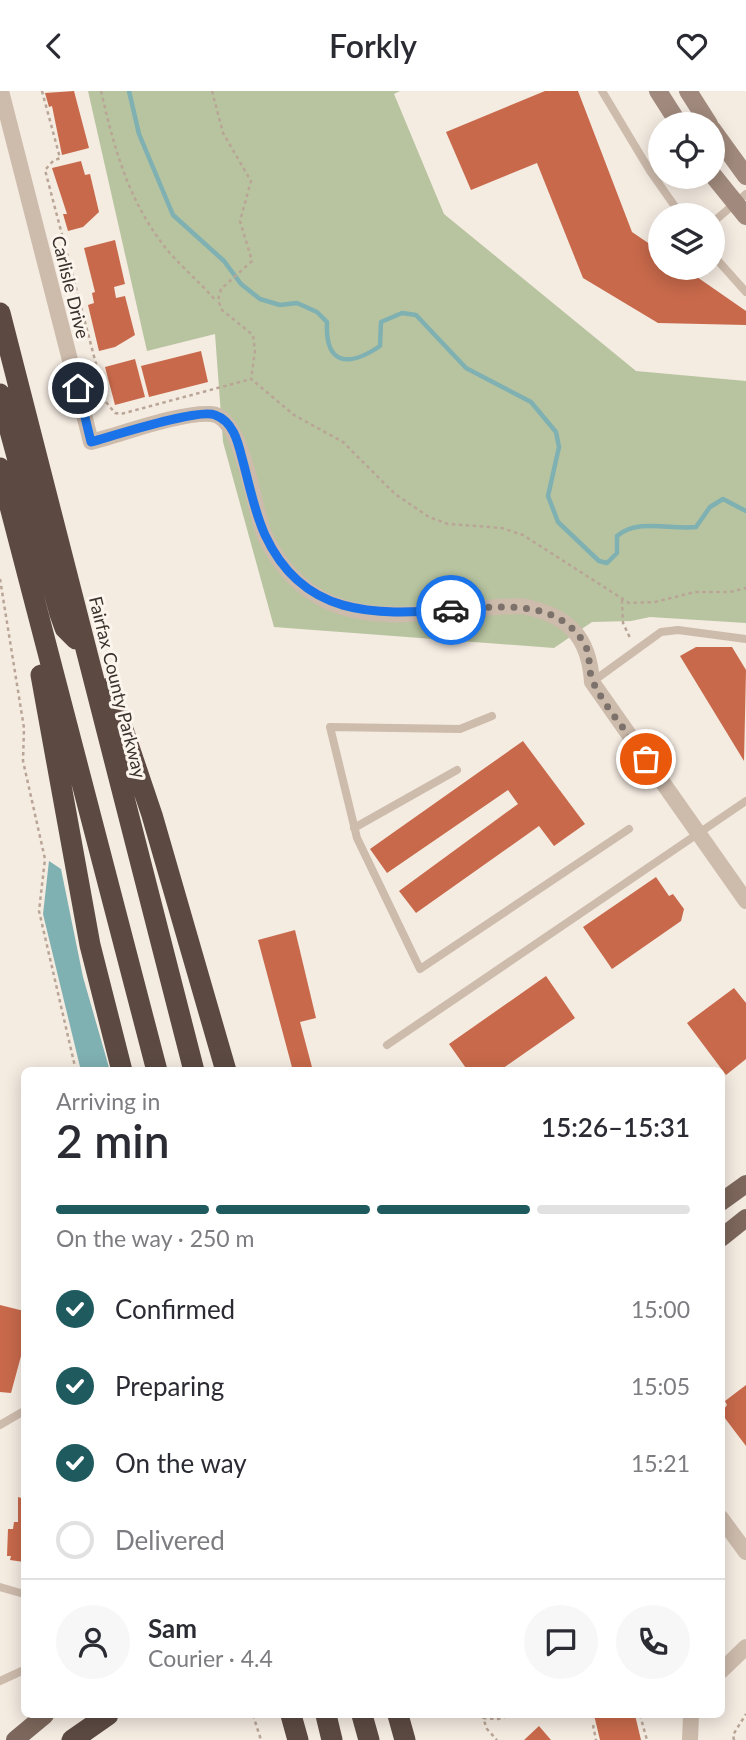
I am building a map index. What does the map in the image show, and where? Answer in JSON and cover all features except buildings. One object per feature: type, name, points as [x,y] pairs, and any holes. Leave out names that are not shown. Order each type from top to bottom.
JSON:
[{"type":"highway","name":"Fairfax County Parkway","points":[[0,313],[193,1067]]},
{"type":"highway","points":[[0,394],[60,614],[65,628],[85,649]]},
{"type":"highway","points":[[0,468],[156,1067]]},
{"type":"highway","points":[[52,518],[156,828],[225,1067]]},
{"type":"highway","points":[[15,525],[81,898],[121,1067]]},
{"type":"highway","points":[[72,1740],[104,1718]]},
{"type":"highway","points":[[293,1718],[298,1740]]},
{"type":"highway","points":[[327,1718],[332,1740]]},
{"type":"highway","points":[[363,1718],[369,1740]]},
{"type":"highway","points":[[399,1718],[405,1740]]},
{"type":"main road","points":[[658,91],[671,112]]},
{"type":"main road","points":[[688,91],[702,112]]},
{"type":"main road","points":[[725,146],[746,176]]},
{"type":"main road","points":[[725,187],[743,204]]},
{"type":"main road","points":[[725,1199],[746,1184]]},
{"type":"main road","points":[[725,1235],[746,1218]]},
{"type":"main road","points":[[15,1740],[41,1718]]},
{"type":"main road","points":[[72,1740],[98,1718]]},
{"type":"street","name":"Carlisle Drive","points":[[1,91],[91,442],[194,415],[214,414],[229,424],[238,442],[264,533],[289,573],[308,589],[350,609],[376,613],[506,606],[533,608],[557,619],[578,634],[590,658],[592,682],[746,901]]},
{"type":"street","points":[[725,1523],[746,1552]]},
{"type":"street","points":[[725,1667],[746,1647]]},
{"type":"street","points":[[690,1740],[691,1718]]},
{"type":"lane","points":[[602,91],[673,203]]},
{"type":"lane","points":[[725,215],[743,204]]},
{"type":"lane","points":[[725,269],[746,292]]},
{"type":"lane","points":[[592,682],[661,632],[678,630],[746,639]]},
{"type":"lane","points":[[492,716],[460,729],[330,727],[354,828],[420,969],[629,829]]},
{"type":"lane","points":[[354,828],[457,770]]},
{"type":"lane","points":[[387,1045],[746,801]]},
{"type":"lane","points":[[0,1425],[21,1413]]},
{"type":"lane","points":[[0,1587],[21,1593]]},
{"type":"lane","points":[[0,1681],[21,1671]]},
{"type":"path","points":[[42,91],[60,158],[45,170],[106,402],[115,413],[121,414],[251,379]]},
{"type":"path","points":[[101,91],[116,156],[137,206],[165,248],[218,304],[253,335],[255,351],[251,379]]},
{"type":"path","points":[[212,91],[223,133],[251,181],[240,221],[252,258],[245,269],[218,293],[218,304]]},
{"type":"path","points":[[251,379],[294,415],[343,442],[395,494],[429,517],[448,524],[502,528],[523,535],[622,599],[638,604],[695,592],[730,592],[746,588]]},
{"type":"path","points":[[0,579],[24,728],[23,761],[45,859],[39,911],[75,1067]]},
{"type":"path","points":[[622,599],[625,629],[638,647]]},
{"type":"path","points":[[734,1740],[733,1735],[746,1714]]},
{"type":"path","points":[[254,1718],[261,1740]]},
{"type":"path","points":[[483,1718],[487,1729],[497,1740]]},
{"type":"path","points":[[641,1718],[646,1740]]},
{"type":"path","points":[[593,1725],[596,1740]]},
{"type":"green space","points":[[88,91],[400,91],[394,94],[444,214],[636,371],[746,381],[746,623],[650,617],[631,621],[592,622],[554,648],[274,627],[223,442],[215,334],[147,351]]},
{"type":"water","points":[[49,861],[61,869],[83,977],[109,1067],[80,1067],[43,914]]},
{"type":"waterway","points":[[129,91],[139,134],[173,215],[224,261],[241,284],[260,299],[280,305],[297,303],[317,312],[327,322],[330,347],[341,358],[349,359],[369,353],[380,346],[381,322],[402,313],[416,315],[466,368],[531,402],[556,432],[559,447],[548,496],[558,522],[599,561],[607,563],[617,553],[617,536],[635,527],[696,527],[710,507],[723,499],[746,511]]},
{"type":"way so far","points":[[451,610],[522,606],[543,612],[568,625],[585,644],[590,658],[592,682],[646,759]]},
{"type":"route","points":[[78,388],[91,442],[194,415],[214,414],[229,424],[238,442],[264,533],[289,573],[308,589],[350,609],[376,613],[451,610]]}]
